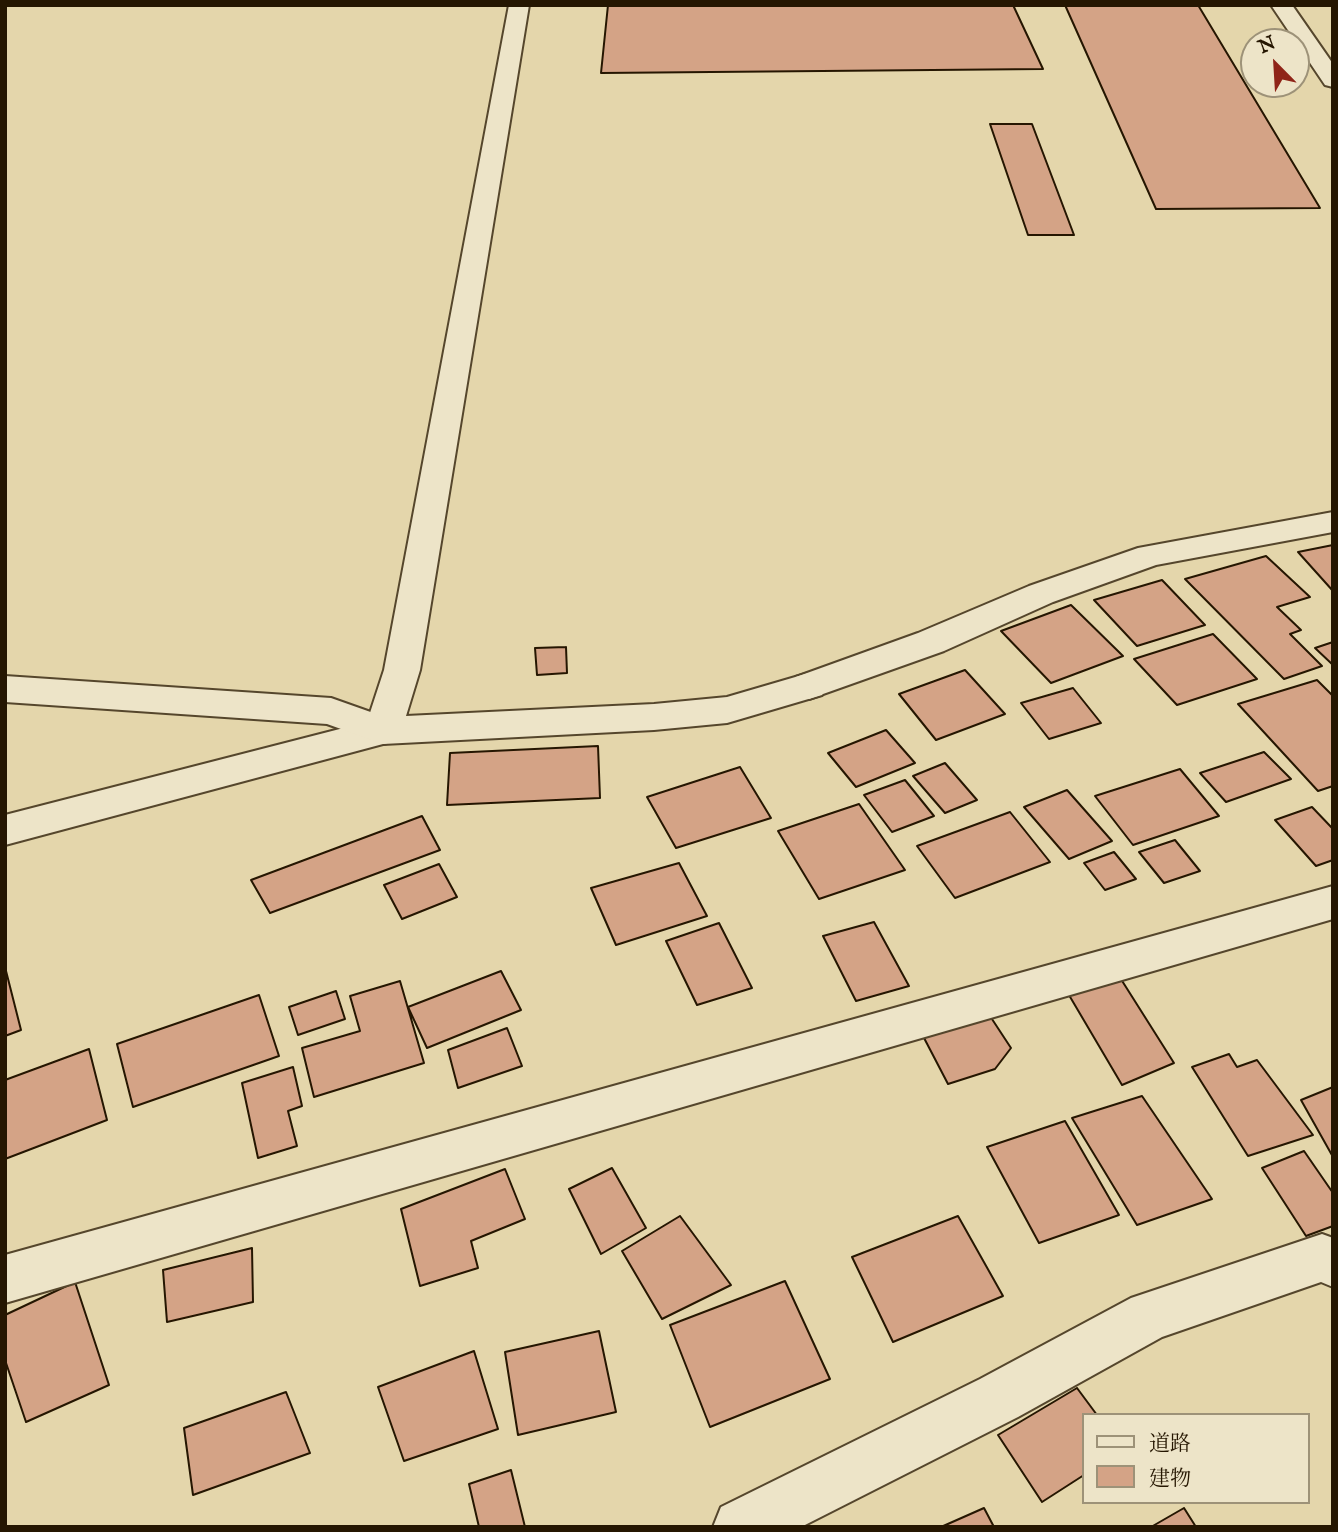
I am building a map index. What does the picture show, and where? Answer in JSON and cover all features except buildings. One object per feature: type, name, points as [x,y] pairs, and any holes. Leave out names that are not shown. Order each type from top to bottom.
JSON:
[{"type":"street","points":[[383,731],[402,670],[519,5]]},
{"type":"street","points":[[1281,5],[1333,80]]},
{"type":"street","points":[[5,830],[383,731],[654,717],[727,710],[809,686],[931,642],[1041,594],[1150,556],[1333,522]]},
{"type":"street","points":[[5,689],[331,712],[383,731]]},
{"type":"street","points":[[5,1279],[1333,902]]},
{"type":"street","points":[[741,1527],[999,1398],[1149,1317],[1322,1258],[1333,1263]]}]
